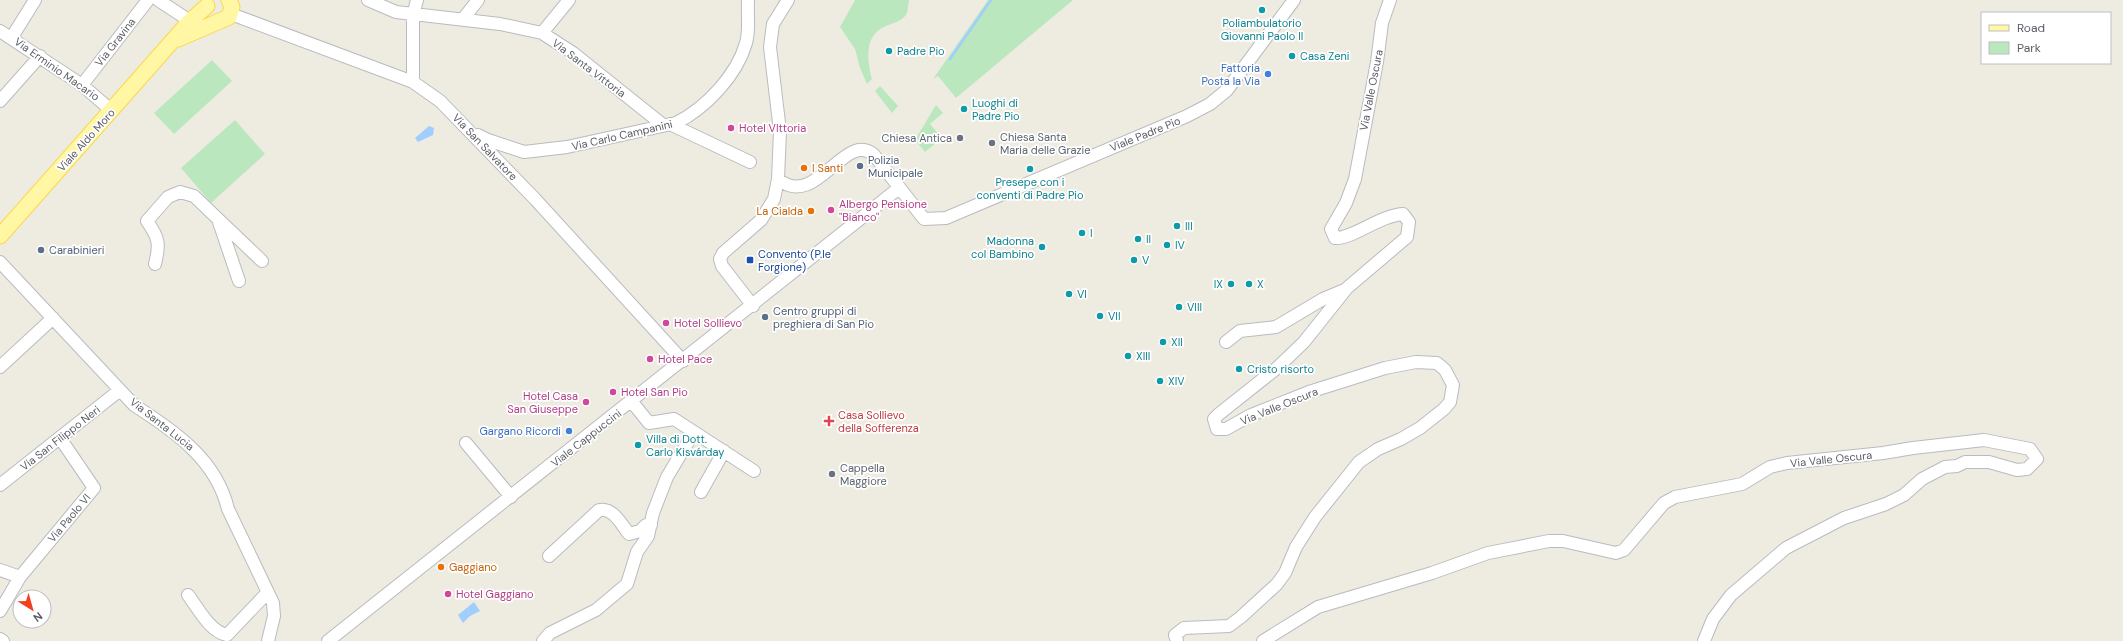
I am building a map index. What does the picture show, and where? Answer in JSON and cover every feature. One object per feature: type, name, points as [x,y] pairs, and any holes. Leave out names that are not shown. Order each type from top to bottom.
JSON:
[{"type":"main road","name":"Viale Aldo Moro","points":[[0,236],[112,111],[171,42],[209,3]]},
{"type":"main road","name":"Viale Aldo Moro","points":[[209,3],[211,17],[229,7]]},
{"type":"main road","name":"Viale Aldo Moro","points":[[171,42],[229,7]]},
{"type":"street","points":[[12,37],[35,0]]},
{"type":"street","name":"Via Gravina","points":[[82,85],[148,0]]},
{"type":"street","points":[[158,0],[190,21]]},
{"type":"street","name":"Via Santa Vittoria","points":[[368,0],[396,12],[500,24],[542,33],[573,53],[666,124],[750,162]]},
{"type":"street","points":[[413,82],[413,15],[417,0]]},
{"type":"street","points":[[463,19],[478,0]]},
{"type":"street","points":[[542,33],[569,0]]},
{"type":"street","name":"Via Carlo Campanini","points":[[469,129],[488,140],[524,152],[567,147],[637,133],[688,117],[704,104],[738,66],[747,42],[748,0]]},
{"type":"street","points":[[753,306],[722,266],[720,259],[723,252],[766,214],[774,199],[778,179],[780,131],[770,47],[773,24],[788,0]]},
{"type":"street","name":"Viale Padre Pio","points":[[900,188],[924,219],[946,218],[1187,116],[1210,104],[1227,90],[1294,0]]},
{"type":"street","name":"Via Valle Oscura","points":[[1177,641],[1175,635],[1184,628],[1229,626],[1241,617],[1276,584],[1285,573],[1296,548],[1315,517],[1359,462],[1378,449],[1401,440],[1420,428],[1450,402],[1453,386],[1445,370],[1438,363],[1416,362],[1385,368],[1309,392],[1251,415],[1226,429],[1217,429],[1214,419],[1277,368],[1304,342],[1346,288],[1407,237],[1410,226],[1408,219],[1403,214],[1386,217],[1344,238],[1335,238],[1331,230],[1346,203],[1355,179],[1377,62],[1382,23],[1390,0]]},
{"type":"street","name":"Via San Salvatore","points":[[229,7],[413,82],[440,101],[469,129],[683,361]]},
{"type":"street","name":"Via Erminio Macario","points":[[0,31],[12,37],[82,85],[112,111]]},
{"type":"street","points":[[0,100],[40,56]]},
{"type":"street","points":[[778,179],[788,186],[802,187],[814,180],[847,155],[861,150],[868,151],[874,155],[900,188]]},
{"type":"street","name":"Viale Cappuccini","points":[[328,641],[511,498],[900,188]]},
{"type":"street","points":[[155,264],[159,248],[158,240],[147,221],[168,197],[180,192],[194,196],[262,261]]},
{"type":"street","points":[[218,219],[239,281]]},
{"type":"street","name":"Via Santa Lucia","points":[[0,262],[134,406],[159,422],[198,452],[210,468],[224,493],[228,509],[273,603],[274,616],[268,641]]},
{"type":"street","points":[[1226,342],[1240,331],[1276,327],[1323,299],[1346,288]]},
{"type":"street","points":[[0,367],[53,318]]},
{"type":"street","name":"Via San Filippo Neri","points":[[0,485],[120,390]]},
{"type":"street","points":[[632,402],[649,423],[674,419],[754,471]]},
{"type":"street","points":[[543,641],[550,634],[596,610],[627,584],[637,552],[648,536],[653,513],[667,478],[694,432]]},
{"type":"street","name":"Via Paolo VI","points":[[0,611],[20,578],[94,488],[60,438]]},
{"type":"street","name":"Via Valle Oscura","points":[[1263,641],[1318,607],[1432,573],[1496,551],[1549,540],[1563,541],[1616,553],[1624,550],[1664,503],[1675,497],[1742,484],[1770,467],[1787,463],[1984,440],[2030,449],[2037,459],[2027,469],[2017,470],[1989,462],[1965,462],[1957,466],[1946,467],[1922,479],[1904,495],[1886,504],[1844,518],[1786,548],[1731,595],[1713,619],[1704,641]]},
{"type":"street","points":[[466,443],[511,498]]},
{"type":"street","points":[[701,492],[724,451]]},
{"type":"street","points":[[549,556],[599,510],[606,509],[612,512],[629,534],[640,531],[646,525],[651,525]]},
{"type":"street","points":[[0,570],[20,578]]},
{"type":"street","points":[[188,595],[208,622],[220,634],[226,635],[268,592]]},
{"type":"green space","points":[[855,0],[909,0],[907,12],[904,17],[899,21],[884,27],[873,36],[870,43],[868,57],[872,79],[867,84],[860,68],[855,49],[840,27]]},
{"type":"green space","points":[[988,0],[1073,0],[956,98],[938,76],[933,79]]},
{"type":"green space","points":[[212,60],[232,81],[174,134],[154,113]]},
{"type":"green space","points":[[880,86],[898,106],[892,113],[875,91]]},
{"type":"green space","points":[[936,105],[943,113],[930,124],[942,138],[925,152],[915,140]]},
{"type":"green space","points":[[235,120],[265,154],[211,203],[181,168]]},
{"type":"water","points":[[429,126],[434,128],[433,135],[418,142],[415,138]]},
{"type":"water","points":[[474,602],[480,611],[470,616],[463,623],[458,615]]},
{"type":"waterway","points":[[950,59],[991,0]]},
{"type":"place","name":"Poliambulatorio Giovanni Paolo II","points":[[1262,10]]},
{"type":"place","name":"Padre Pio","points":[[889,51]]},
{"type":"place","name":"Casa Zeni","points":[[1292,56]]},
{"type":"place","name":"Fattoria Posta la Via","points":[[1268,74]]},
{"type":"place","name":"Luoghi di Padre Pio","points":[[964,109]]},
{"type":"place","name":"Hotel VIttoria","points":[[731,128]]},
{"type":"place","name":"Chiesa Antica","points":[[960,138]]},
{"type":"place","name":"Chiesa Santa Maria delle Grazie","points":[[992,143]]},
{"type":"place","name":"Polizia Municipale","points":[[860,166]]},
{"type":"place","name":"I Santi","points":[[804,168]]},
{"type":"place","name":"Presepe con i conventi di Padre Pio","points":[[1030,169]]},
{"type":"place","name":"Albergo Pensione \"Bianco\"","points":[[831,210]]},
{"type":"place","name":"La Cialda","points":[[811,211]]},
{"type":"place","name":"III","points":[[1177,226]]},
{"type":"place","name":"I","points":[[1082,233]]},
{"type":"place","name":"II","points":[[1138,239]]},
{"type":"place","name":"IV","points":[[1167,245]]},
{"type":"place","name":"Madonna col Bambino","points":[[1042,247]]},
{"type":"place","name":"Carabinieri","points":[[41,250]]},
{"type":"place","name":"Convento (P.le Forgione)","points":[[750,260]]},
{"type":"place","name":"V","points":[[1134,260]]},
{"type":"place","name":"IX","points":[[1231,284]]},
{"type":"place","name":"X","points":[[1249,284]]},
{"type":"place","name":"VI","points":[[1069,294]]},
{"type":"place","name":"VIII","points":[[1179,307]]},
{"type":"place","name":"VII","points":[[1100,316]]},
{"type":"place","name":"Centro gruppi di preghiera di San Pio","points":[[765,317]]},
{"type":"place","name":"Hotel Sollievo","points":[[666,323]]},
{"type":"place","name":"XII","points":[[1163,342]]},
{"type":"place","name":"XIII","points":[[1128,356]]},
{"type":"place","name":"Hotel Pace","points":[[650,359]]},
{"type":"place","name":"Cristo risorto","points":[[1239,369]]},
{"type":"place","name":"XIV","points":[[1160,381]]},
{"type":"place","name":"Hotel San Pio","points":[[613,392]]},
{"type":"place","name":"Hotel Casa San Giuseppe","points":[[586,402]]},
{"type":"place","name":"Casa Sollievo della Sofferenza","points":[[829,421]]},
{"type":"place","name":"Gargano Ricordi","points":[[569,431]]},
{"type":"place","name":"Villa di Dott. Carlo Kisvárday","points":[[638,445]]},
{"type":"place","name":"Cappella Maggiore","points":[[832,474]]},
{"type":"place","name":"Gaggiano","points":[[441,567]]},
{"type":"place","name":"Hotel Gaggiano","points":[[448,594]]}]
